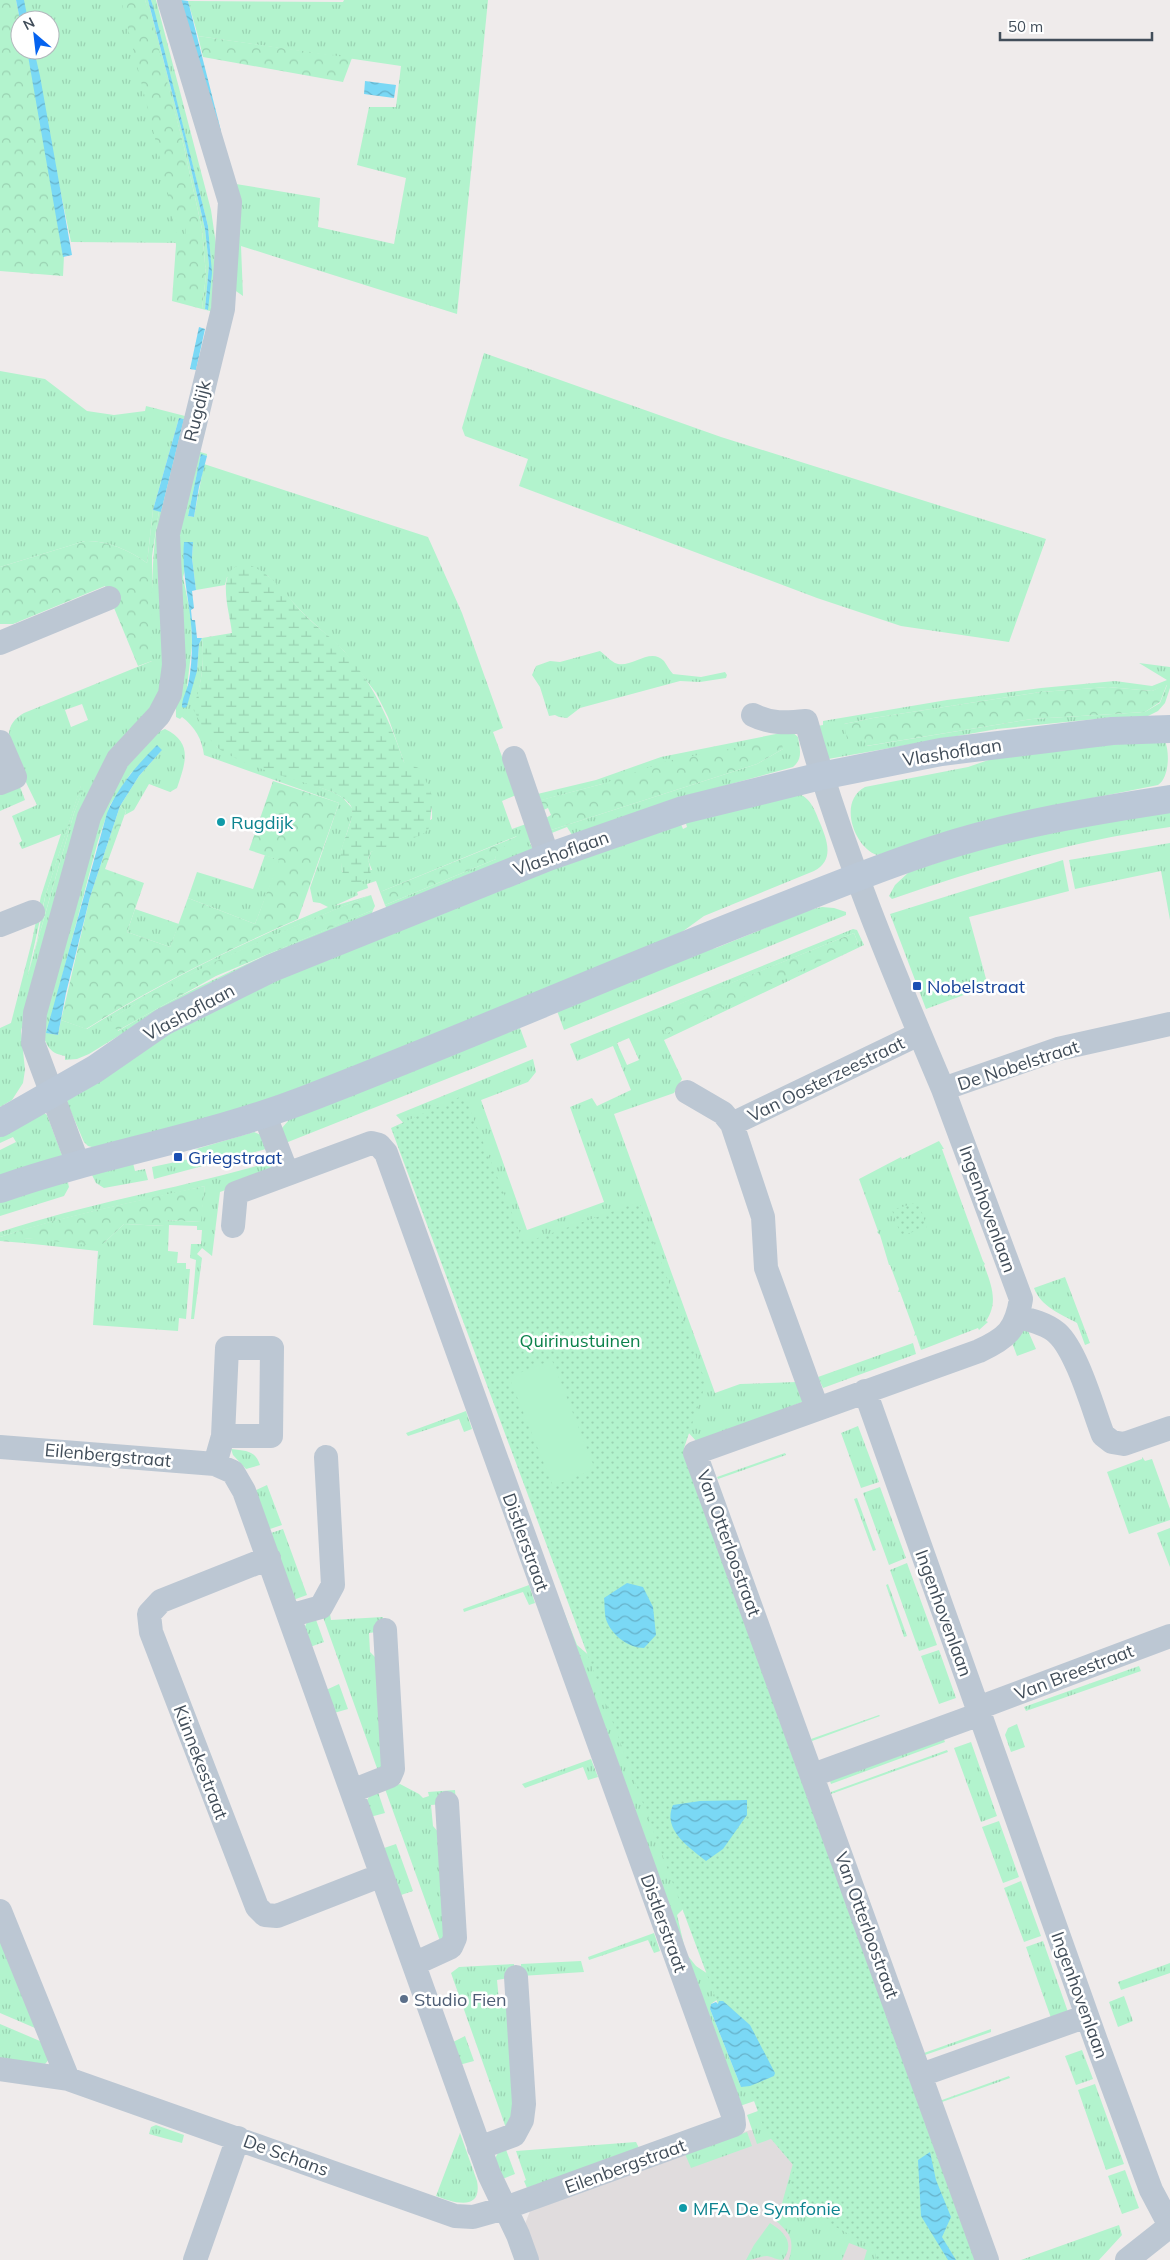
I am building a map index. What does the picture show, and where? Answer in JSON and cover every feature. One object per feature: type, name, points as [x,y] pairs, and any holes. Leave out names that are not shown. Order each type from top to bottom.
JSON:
[{"type":"street","name":"Rugdijk","points":[[78,1164],[33,1043],[35,1013],[89,818],[118,759],[159,714],[170,694],[174,665],[168,534],[223,309],[230,202],[169,0]]},
{"type":"street","points":[[0,644],[109,598]]},
{"type":"street","name":"De Nobelstraat","points":[[753,715],[766,722],[806,721],[821,776],[858,877],[919,1034],[943,1089],[1058,1049],[1170,1024]]},
{"type":"street","name":"Vlashoflaan","points":[[0,1123],[95,1069],[163,1022],[272,968],[548,857],[683,810],[821,776],[941,752],[1112,731],[1170,729]]},
{"type":"street","points":[[0,742],[15,777],[0,783]]},
{"type":"street","points":[[514,758],[548,857]]},
{"type":"street","points":[[0,1189],[78,1164],[186,1138],[302,1101],[674,949],[858,877],[940,848],[1043,821],[1170,799]]},
{"type":"street","points":[[0,925],[33,912]]},
{"type":"street","name":"Van Oosterzeestraat","points":[[732,1124],[919,1034]]},
{"type":"street","name":"Ingenhovenlaan","points":[[943,1089],[1021,1299],[1018,1317]]},
{"type":"street","name":"Van Oosterzeestraat","points":[[687,1092],[723,1113],[732,1124],[763,1217],[766,1268],[817,1408]]},
{"type":"street","points":[[264,1113],[287,1173]]},
{"type":"street","name":"Distlerstraat","points":[[233,1226],[236,1193],[370,1143],[379,1145],[386,1153],[733,2115]]},
{"type":"street","points":[[865,1391],[990,1346],[1009,1334],[1018,1317],[1036,1322],[1057,1333],[1062,1340],[1071,1353],[1102,1435],[1112,1442],[1124,1444],[1170,1428]]},
{"type":"street","name":"Ingenhovenlaan","points":[[865,1391],[1087,2016],[1151,2190],[1170,2226]]},
{"type":"street","name":"Van Otterloostraat","points":[[865,1391],[695,1453],[987,2260]]},
{"type":"street","points":[[215,1464],[223,1436]]},
{"type":"street","name":"Eilenbergstraat","points":[[0,1447],[215,1464],[233,1472],[244,1490],[269,1558],[479,2148],[527,2260]]},
{"type":"street","points":[[289,1616],[321,1607],[333,1585],[326,1456]]},
{"type":"street","name":"Künnekestraat","points":[[269,1558],[161,1601],[149,1614],[151,1632],[257,1907],[265,1915],[276,1916],[382,1875]]},
{"type":"street","points":[[352,1792],[390,1776],[393,1770],[385,1630]]},
{"type":"street","name":"Van Breestraat","points":[[979,1711],[1170,1636]]},
{"type":"street","points":[[812,1775],[979,1711]]},
{"type":"street","points":[[414,1964],[451,1948],[455,1938],[447,1803]]},
{"type":"street","points":[[0,1911],[54,2040],[68,2079]]},
{"type":"street","points":[[479,2148],[514,2135],[522,2120],[524,2104],[516,1977]]},
{"type":"street","points":[[921,2075],[1087,2016]]},
{"type":"street","name":"De Schans","points":[[0,2069],[68,2079],[455,2216],[473,2217],[505,2208]]},
{"type":"street","name":"Eilenbergstraat","points":[[505,2208],[725,2130],[734,2125],[733,2115]]},
{"type":"street","points":[[195,2260],[238,2138]]},
{"type":"street","points":[[1127,2260],[1170,2226]]},
{"type":"shaded area","points":[[750,2130],[786,2138],[884,2260],[538,2260],[525,2224],[530,2211]]},
{"type":"green space","points":[[0,0],[16,0],[18,10],[10,10],[10,60],[29,60],[64,256],[63,276],[0,271]]},
{"type":"green space","points":[[21,0],[129,0],[180,192],[190,243],[71,242],[33,60],[60,60],[60,10],[23,10]]},
{"type":"green space","points":[[121,0],[145,0],[150,15],[184,147],[202,229],[206,275],[202,309],[172,301],[176,245],[167,187]],"holes":[[[177,223],[186,223],[186,242],[177,241]]]},
{"type":"green space","points":[[145,0],[148,0],[205,229],[209,265],[205,309],[207,310],[211,262],[208,226],[151,0],[156,0],[211,210],[216,244],[214,312],[202,309],[206,275],[202,229],[184,147]]},
{"type":"green space","points":[[344,0],[488,0],[457,314],[241,246],[243,296],[233,289],[236,184],[320,198],[318,227],[394,244],[406,178],[357,165],[369,107],[396,107],[401,66],[198,36],[188,1],[343,2]]},
{"type":"green space","points":[[198,36],[352,58],[343,82],[203,57]]},
{"type":"green space","points":[[484,353],[721,437],[1046,539],[1009,642],[901,626],[817,598],[519,486],[528,459],[465,436],[462,428]]},
{"type":"green space","points":[[0,371],[45,379],[87,411],[114,415],[145,411],[146,406],[185,416],[158,555],[158,580],[164,620],[164,681],[50,922],[21,1031],[25,1070],[23,1083],[12,1100],[0,1107],[0,1028],[11,1023],[32,941],[41,896],[61,834],[22,849],[19,843],[22,841],[12,816],[37,805],[12,750],[9,735],[10,728],[15,720],[24,713],[152,661],[152,586],[156,530],[159,511],[161,512],[184,419],[179,418],[153,510],[147,563],[118,547],[101,542],[85,541],[0,567]],"holes":[[[82,704],[88,720],[71,727],[65,710]],[[81,786],[84,787],[74,813],[27,978],[45,897]]]},
{"type":"green space","points":[[197,451],[207,454],[207,456],[201,455],[188,516],[194,517],[204,464],[428,537],[462,613],[503,728],[493,732],[516,795],[502,801],[512,829],[526,824],[533,841],[530,843],[533,849],[387,909],[385,905],[496,859],[494,853],[517,836],[380,892],[376,881],[367,884],[368,888],[357,892],[358,895],[334,906],[371,895],[273,936],[208,966],[114,1017],[118,1031],[212,980],[307,937],[373,910],[371,916],[156,1013],[89,1054],[77,1059],[65,1060],[65,1056],[55,1053],[48,1047],[41,1029],[95,826],[121,773],[158,732],[165,729],[174,735],[184,747],[183,771],[177,788],[170,792],[149,784],[134,810],[125,815],[126,811],[120,806],[139,776],[162,750],[131,773],[110,805],[98,841],[47,1033],[58,1035],[61,1020],[87,1029],[116,1011],[205,963],[328,907],[313,902],[310,888],[339,803],[204,755],[202,744],[194,729],[182,717],[180,719],[176,717],[174,562]],"holes":[[[193,542],[192,558],[196,590],[225,585],[227,577],[267,575],[304,614],[344,651],[376,693],[388,717],[404,762],[432,809],[432,819],[371,852],[368,860],[372,870],[342,872],[341,851],[352,817],[352,808],[343,798],[333,792],[241,759],[217,747],[194,709],[202,674],[203,647],[202,638],[199,644],[197,671],[187,687],[192,645],[191,617],[183,577]]]},
{"type":"green space","points":[[153,510],[159,511],[152,556],[152,661],[138,666],[105,586],[13,624],[0,624],[0,567],[85,541],[101,542],[118,547],[147,563]]},
{"type":"green space","points":[[246,564],[255,567],[271,578],[308,618],[340,647],[355,665],[373,690],[393,732],[404,762],[421,769],[433,798],[429,828],[422,835],[371,852],[368,859],[371,871],[369,877],[352,886],[345,882],[341,859],[341,851],[352,816],[351,806],[333,792],[273,773],[229,755],[210,740],[193,709],[202,674],[202,638],[232,633],[227,602],[227,581],[230,573],[236,567]]},
{"type":"green space","points":[[600,651],[613,662],[621,664],[627,664],[646,657],[658,657],[664,661],[673,674],[701,677],[725,672],[727,675],[726,678],[700,682],[680,681],[580,708],[567,718],[555,715],[549,716],[540,687],[532,675],[536,666],[550,661],[560,662]]},
{"type":"green space","points":[[1139,663],[1170,667],[1170,688],[1165,703],[1158,711],[1146,717],[1116,717],[997,729],[828,759],[812,727],[823,725],[823,721],[947,700],[1115,681],[1152,686],[1167,680]],"holes":[[[1167,685],[1160,703],[1145,712],[1032,719],[867,746],[865,740],[844,724],[1041,692],[1108,687],[1152,691]]]},
{"type":"green space","points":[[1167,684],[1160,702],[1145,712],[1032,719],[866,746],[865,740],[847,739],[844,724],[1041,692],[1108,687],[1152,691]]},
{"type":"green space","points":[[791,731],[798,737],[800,750],[800,757],[793,767],[687,796],[572,835],[567,827],[544,836],[548,831],[757,764],[783,749],[602,784],[538,801],[529,796],[596,780],[661,757]]},
{"type":"green space","points":[[781,739],[783,749],[757,764],[548,831],[544,819],[551,815],[548,808],[541,811],[537,801],[602,784],[667,761]]},
{"type":"green space","points":[[1165,741],[1168,752],[1168,765],[1162,782],[1158,785],[1038,809],[877,855],[869,851],[862,844],[852,824],[852,803],[857,794],[865,787],[968,767],[1015,751]]},
{"type":"green space","points":[[273,781],[339,803],[298,919],[190,970],[86,1029],[61,1020],[90,897],[120,806],[126,811],[105,869],[144,883],[127,932],[170,947],[188,898],[255,924],[279,860],[249,850]]},
{"type":"green space","points":[[81,785],[85,786],[74,813],[16,1016],[37,941],[45,897]]},
{"type":"green space","points":[[20,787],[25,800],[0,811],[0,795]]},
{"type":"green space","points":[[792,792],[803,796],[810,803],[816,812],[827,843],[828,849],[825,861],[814,871],[704,916],[664,945],[293,1096],[192,1127],[100,1149],[88,1146],[84,1142],[68,1105],[67,1099],[70,1093],[135,1051],[186,1022],[244,993],[537,872],[680,822],[683,829],[687,827],[685,820]]},
{"type":"green space","points":[[1170,807],[1170,827],[1064,847],[960,876],[892,899],[889,896],[895,885],[909,872],[993,844]]},
{"type":"green space","points":[[518,836],[495,853],[496,859],[385,905],[380,892]]},
{"type":"green space","points":[[1170,843],[1170,920],[1161,871],[1075,889],[1069,860]]},
{"type":"green space","points":[[265,855],[280,860],[255,924],[188,898],[197,872],[253,889]]},
{"type":"green space","points":[[1063,860],[1069,891],[969,917],[988,986],[926,1009],[890,914]]},
{"type":"green space","points":[[371,895],[375,906],[373,910],[216,976],[117,1031],[110,1019],[173,983],[238,951]]},
{"type":"green space","points":[[822,907],[846,912],[846,915],[564,1030],[556,1008],[661,959],[716,948],[809,910]]},
{"type":"green space","points":[[135,909],[179,924],[170,947],[127,932]]},
{"type":"green space","points":[[853,929],[857,930],[864,945],[664,1040],[682,1079],[674,1093],[614,1114],[715,1393],[740,1384],[797,1382],[803,1399],[802,1402],[698,1443],[396,1115],[533,1059],[536,1072],[528,1082],[481,1100],[527,1230],[604,1202],[570,1107],[592,1098],[597,1106],[631,1090],[613,1046],[577,1061],[570,1044]],"holes":[[[854,933],[858,943],[658,1014],[658,1013]],[[629,1038],[639,1060],[627,1065],[617,1043]]]},
{"type":"green space","points":[[854,933],[858,943],[666,1034],[657,1013]]},
{"type":"green space","points":[[520,1028],[527,1047],[283,1144],[282,1128],[288,1121],[286,1113]]},
{"type":"green space","name":"Quirinustuinen","points":[[464,1095],[524,1243],[639,1202],[706,1383],[684,1448],[975,2260],[876,2260],[875,2248],[787,2201],[794,2166],[766,2133],[391,1128]]},
{"type":"green space","points":[[44,1113],[47,1115],[62,1155],[60,1158],[0,1181],[0,1150],[16,1142],[13,1137],[0,1143],[0,1130]]},
{"type":"green space","points":[[254,1132],[261,1135],[270,1148],[154,1179],[152,1167],[194,1158],[193,1150]]},
{"type":"green space","points":[[939,1141],[944,1149],[942,1149],[985,1264],[993,1300],[990,1314],[986,1321],[988,1322],[979,1330],[978,1328],[921,1350],[916,1335],[914,1336],[915,1333],[900,1292],[898,1292],[899,1289],[859,1179],[901,1157],[902,1159]]},
{"type":"green space","points":[[274,1161],[274,1166],[264,1176],[220,1192],[212,1256],[202,1248],[197,1254],[202,1258],[194,1319],[191,1319],[196,1260],[190,1258],[191,1244],[201,1244],[202,1230],[197,1230],[197,1226],[169,1225],[168,1251],[178,1252],[177,1263],[186,1263],[186,1269],[190,1269],[186,1319],[179,1318],[178,1331],[93,1325],[98,1251],[24,1243],[24,1238],[104,1243],[124,1224],[164,1226],[165,1220],[200,1222],[205,1186],[76,1215],[0,1237],[0,1232],[34,1221]]},
{"type":"green space","points":[[133,1163],[135,1171],[145,1169],[148,1180],[104,1188],[96,1183],[91,1173]]},
{"type":"green space","points":[[67,1179],[69,1187],[64,1196],[0,1216],[0,1197]]},
{"type":"green space","points":[[205,1186],[201,1222],[165,1220],[165,1226],[124,1224],[104,1243],[97,1246],[24,1238],[24,1243],[0,1241],[0,1237],[51,1222]]},
{"type":"green space","points":[[918,1202],[927,1227],[901,1236],[892,1210]]},
{"type":"green space","points":[[1065,1277],[1090,1343],[1085,1345],[1077,1323],[1046,1305],[1037,1295],[1034,1288]]},
{"type":"green space","points":[[1025,1324],[1036,1349],[1017,1356],[1011,1340]]},
{"type":"green space","points":[[913,1343],[916,1354],[823,1388],[818,1377]]},
{"type":"green space","points":[[552,1360],[595,1469],[553,1486],[509,1377]]},
{"type":"green space","points":[[466,1411],[472,1429],[464,1432],[459,1419],[408,1436],[406,1433]]},
{"type":"green space","points":[[858,1426],[879,1482],[861,1488],[841,1433]]},
{"type":"green space","points":[[231,1449],[253,1454],[260,1465],[246,1469],[233,1455]]},
{"type":"green space","points":[[785,1453],[786,1455],[718,1479],[717,1477]]},
{"type":"green space","points":[[1142,1457],[1145,1461],[1152,1459],[1170,1509],[1170,1520],[1129,1534],[1107,1472],[1142,1459]]},
{"type":"green space","points":[[267,1485],[282,1525],[267,1530],[254,1491]]},
{"type":"green space","points":[[880,1487],[906,1558],[889,1565],[863,1493]]},
{"type":"green space","points":[[857,1498],[876,1550],[873,1551],[854,1499]]},
{"type":"green space","points":[[1170,1528],[1170,1567],[1157,1533]]},
{"type":"green space","points":[[283,1529],[307,1595],[293,1600],[268,1534]]},
{"type":"green space","points":[[907,1563],[937,1645],[919,1651],[890,1570]]},
{"type":"green space","points":[[888,1584],[907,1636],[904,1637],[886,1585]]},
{"type":"green space","points":[[529,1585],[535,1603],[529,1605],[523,1592],[464,1612],[463,1609]]},
{"type":"green space","points":[[562,1607],[577,1645],[600,1665],[711,1882],[677,1915],[684,1945],[558,1609]]},
{"type":"green space","points":[[330,1614],[331,1620],[383,1617],[384,1631],[369,1633],[370,1652],[378,1660],[382,1766],[378,1771],[323,1617]]},
{"type":"green space","points":[[315,1617],[324,1642],[310,1647],[304,1629],[307,1622]]},
{"type":"green space","points":[[939,1650],[956,1698],[939,1704],[921,1656]]},
{"type":"green space","points":[[1139,1666],[1141,1671],[1026,1711],[1024,1707]]},
{"type":"green space","points":[[339,1684],[348,1709],[334,1713],[326,1690]]},
{"type":"green space","points":[[879,1715],[812,1741],[811,1739]]},
{"type":"green space","points":[[1017,1724],[1025,1747],[1011,1752],[1005,1735],[1008,1728]]},
{"type":"green space","points":[[943,1737],[945,1742],[831,1784],[829,1778]]},
{"type":"green space","points":[[971,1742],[997,1816],[981,1822],[954,1748]]},
{"type":"green space","points":[[947,1750],[948,1752],[831,1794],[831,1792]]},
{"type":"green space","points":[[591,1759],[598,1777],[588,1780],[583,1767],[525,1788],[522,1784]]},
{"type":"green space","points":[[400,1784],[423,1798],[429,1796],[428,1792],[455,1790],[456,1803],[431,1805],[433,1826],[440,1834],[446,1934],[440,1941],[385,1789]]},
{"type":"green space","points":[[377,1789],[385,1813],[370,1817],[367,1801]]},
{"type":"green space","points":[[999,1821],[1019,1877],[1003,1883],[982,1827]]},
{"type":"green space","points":[[396,1844],[413,1891],[398,1896],[381,1849]]},
{"type":"green space","points":[[1021,1881],[1041,1936],[1024,1942],[1004,1888]]},
{"type":"green space","points":[[654,1933],[660,1951],[654,1953],[648,1940],[589,1960],[588,1957]]},
{"type":"green space","points":[[0,1938],[42,2031],[0,2013]]},
{"type":"green space","points":[[1043,1941],[1068,2012],[1051,2018],[1026,1947]]},
{"type":"green space","points":[[688,1956],[696,1966],[711,1976],[804,2084],[737,2107]],"holes":[[[718,1999],[741,2087],[710,2009],[711,2004]]]},
{"type":"green space","points":[[581,1961],[584,1972],[521,1976],[521,1964]]},
{"type":"green space","points":[[1170,1963],[1170,1973],[1121,1990],[1118,1982]]},
{"type":"green space","points":[[514,1964],[515,1977],[497,1980],[499,2001],[507,2008],[515,2115],[506,2128],[451,1973],[459,1967]]},
{"type":"green space","points":[[1124,1996],[1133,2021],[1118,2027],[1109,2002]]},
{"type":"green space","points":[[0,2024],[47,2044],[49,2059],[47,2062],[45,2064],[0,2059]]},
{"type":"green space","points":[[991,2029],[991,2032],[925,2055],[924,2053]]},
{"type":"green space","points":[[465,2036],[474,2061],[459,2065],[451,2043]]},
{"type":"green space","points":[[1082,2050],[1093,2079],[1076,2085],[1065,2056]]},
{"type":"green space","points":[[1009,2076],[1010,2078],[942,2102],[942,2100]]},
{"type":"green space","points":[[1095,2084],[1124,2164],[1106,2170],[1078,2090]]},
{"type":"green space","points":[[810,2092],[803,2127],[757,2144],[747,2115]]},
{"type":"green space","points":[[156,2125],[184,2135],[182,2143],[149,2134],[151,2127]]},
{"type":"green space","points":[[747,2132],[752,2146],[691,2168],[685,2154]]},
{"type":"green space","points":[[460,2133],[477,2181],[478,2191],[475,2198],[465,2203],[450,2201],[436,2196]]},
{"type":"green space","points":[[636,2142],[639,2148],[527,2188],[516,2151]]},
{"type":"green space","points":[[505,2147],[515,2174],[500,2180],[495,2161],[497,2154]]},
{"type":"green space","points":[[794,2160],[890,2260],[864,2260],[867,2250],[849,2243],[842,2260],[789,2260],[791,2252],[790,2236],[773,2218],[781,2207]]},
{"type":"green space","points":[[1125,2170],[1139,2208],[1122,2214],[1108,2176]]},
{"type":"green space","points":[[770,2223],[780,2230],[787,2239],[787,2254],[783,2260],[767,2256],[746,2260],[754,2245]]},
{"type":"green space","points":[[1119,2225],[1122,2235],[1099,2260],[1021,2260]]},
{"type":"water","points":[[16,0],[24,0],[26,10],[18,10]]},
{"type":"water","points":[[148,0],[151,0],[155,13],[208,226],[212,273],[208,310],[205,309],[209,265],[205,229]]},
{"type":"water","points":[[181,0],[188,1],[221,131],[215,132]]},
{"type":"water","points":[[29,60],[36,60],[40,76],[72,255],[63,257]]},
{"type":"water","points":[[365,81],[396,85],[394,98],[364,94]]},
{"type":"water","points":[[199,327],[205,329],[196,370],[190,369]]},
{"type":"water","points":[[179,418],[184,419],[161,512],[153,510]]},
{"type":"water","points":[[201,454],[207,456],[194,517],[188,516]]},
{"type":"water","points":[[184,542],[193,542],[192,558],[196,590],[192,591],[194,608],[191,610],[192,620],[195,620],[197,638],[202,638],[199,644],[197,671],[185,708],[182,707],[182,704],[190,674],[192,642],[184,568]]},
{"type":"water","points":[[157,745],[162,750],[139,776],[120,806],[90,897],[66,993],[58,1035],[46,1033],[107,813],[111,803],[129,777]]},
{"type":"water","points":[[627,1583],[643,1587],[653,1607],[656,1635],[644,1648],[633,1646],[622,1640],[613,1632],[606,1619],[604,1598]]},
{"type":"water","points":[[747,1800],[747,1815],[723,1849],[706,1861],[685,1844],[674,1830],[671,1822],[673,1805],[700,1801]]},
{"type":"water","points":[[719,2001],[723,2001],[750,2025],[775,2073],[774,2076],[750,2086],[741,2087],[710,2009],[711,2004],[716,2002],[718,2004]]},
{"type":"water","points":[[930,2152],[936,2180],[951,2217],[942,2237],[956,2260],[948,2260],[921,2216],[918,2160]]},
{"type":"place","name":"Rugdijk","points":[[221,822]]},
{"type":"place","name":"Nobelstraat","points":[[917,986]]},
{"type":"place","name":"Griegstraat","points":[[178,1157]]},
{"type":"place","name":"Studio Fien","points":[[404,1999]]},
{"type":"place","name":"MFA De Symfonie","points":[[683,2208]]}]
